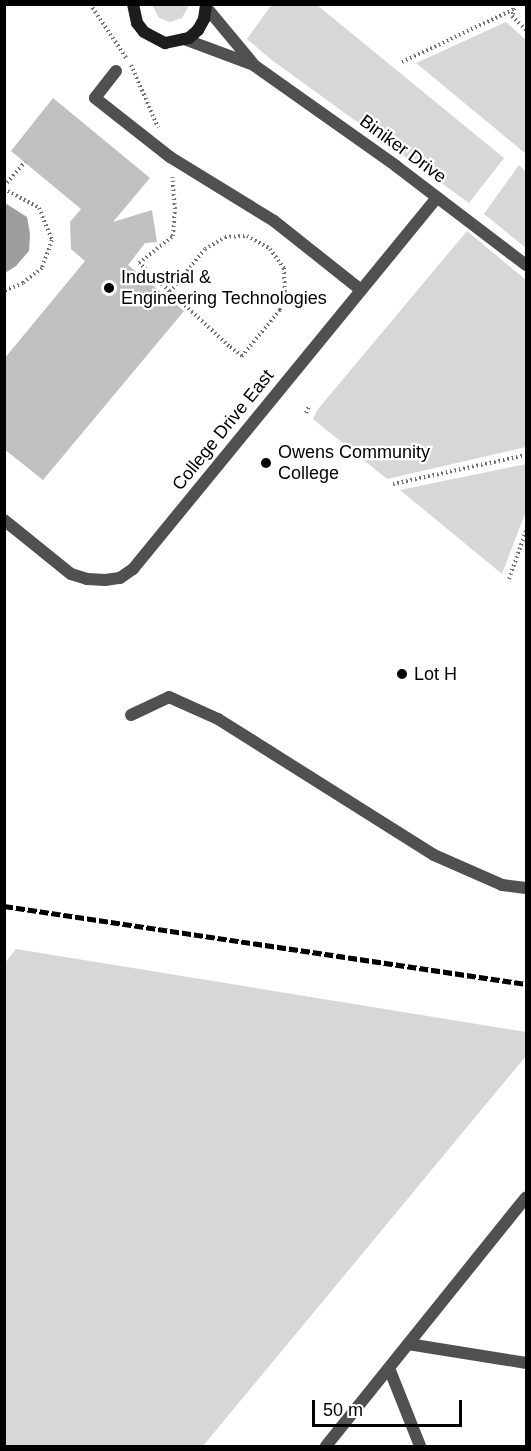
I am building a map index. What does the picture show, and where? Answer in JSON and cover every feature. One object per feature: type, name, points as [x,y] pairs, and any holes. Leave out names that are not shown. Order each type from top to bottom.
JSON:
[{"type":"street","points":[[132,7],[140,28],[154,40],[165,43],[184,39],[198,30],[206,6]]},
{"type":"street","name":"Biniker Drive","points":[[206,6],[255,66]]},
{"type":"street","name":"Biniker Drive","points":[[184,39],[255,66],[437,197],[526,265]]},
{"type":"street","points":[[116,71],[95,98],[170,157],[274,221],[361,290]]},
{"type":"street","name":"College Drive East","points":[[4,520],[71,574],[87,579],[120,578],[133,569],[437,197]]},
{"type":"street","points":[[130,715],[169,697],[218,719],[434,855],[502,885],[526,888]]},
{"type":"street","points":[[326,1446],[526,1197]]},
{"type":"street","points":[[408,1344],[526,1363]]},
{"type":"street","points":[[389,1368],[420,1446]]},
{"type":"path","points":[[515,7],[512,16],[526,30]]},
{"type":"path","points":[[402,62],[515,7]]},
{"type":"path","points":[[4,291],[23,284],[42,268],[52,240],[39,208],[4,187],[25,162]]},
{"type":"path","points":[[247,236],[270,249],[284,268],[285,291],[280,310],[242,356],[170,292],[206,249],[225,237],[247,236]]},
{"type":"path","points":[[306,413],[309,406]]},
{"type":"path","points":[[393,484],[526,455]]},
{"type":"path","points":[[508,579],[526,531]]},
{"type":"shaded area","points":[[272,4],[317,5],[504,158],[469,203],[273,61],[247,39]]},
{"type":"shaded area","points":[[152,5],[188,5],[188,7],[182,18],[170,22],[159,18]]},
{"type":"shaded area","points":[[506,22],[526,40],[526,154],[416,63]]},
{"type":"shaded area","points":[[519,165],[526,172],[526,248],[484,214]]},
{"type":"shaded area","points":[[5,203],[27,217],[30,234],[29,251],[16,266],[5,273]]},
{"type":"shaded area","points":[[467,231],[526,280],[526,447],[387,479],[313,419],[318,409]]},
{"type":"shaded area","points":[[526,464],[526,511],[502,574],[400,490]]},
{"type":"shaded area","points":[[16,949],[526,1032],[526,1056],[203,1446],[5,1446],[4,964]]},
{"type":"building","name":"Industrial & Engineering Technologies","points":[[53,98],[150,178],[113,222],[152,210],[157,242],[145,243],[128,265],[184,311],[43,480],[4,449],[4,359],[85,261],[71,249],[70,222],[81,209],[11,151]]},
{"type":"railway","points":[[4,906],[526,984]]},
{"type":"place","name":"Industrial & Engineering Technologies","points":[[109,288]]},
{"type":"place","name":"Owens Community College","points":[[266,463]]},
{"type":"place","name":"Lot H","points":[[402,674]]}]
